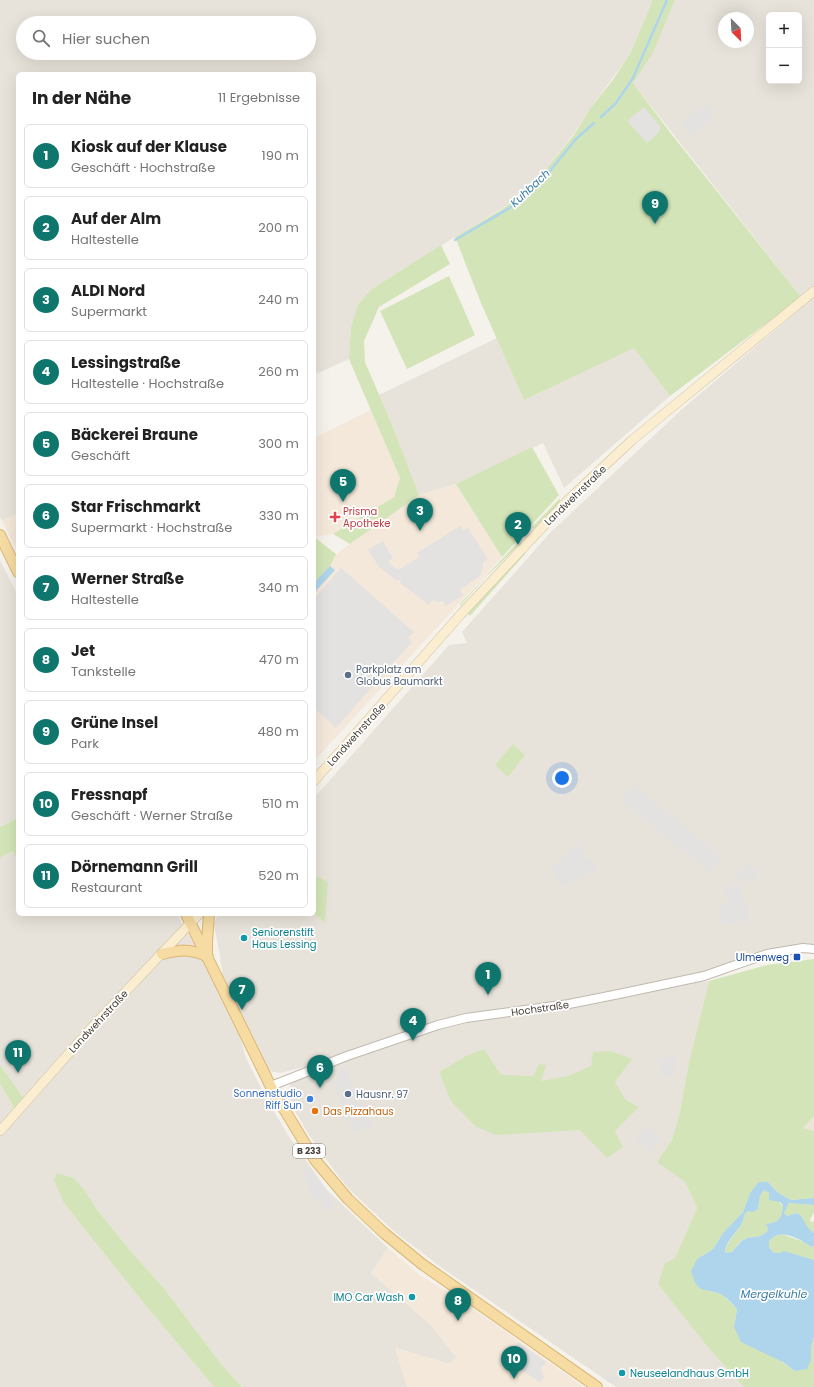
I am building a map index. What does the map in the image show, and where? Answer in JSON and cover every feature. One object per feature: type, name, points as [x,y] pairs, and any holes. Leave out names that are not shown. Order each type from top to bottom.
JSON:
[{"type":"main road","name":"Landwehrstraße","points":[[316,779],[461,614],[567,501],[626,446],[814,291]]},
{"type":"main road","points":[[0,535],[16,568]]},
{"type":"main road","name":"B 233","points":[[187,916],[271,1086],[315,1160],[348,1199],[384,1233],[422,1264],[597,1387]]},
{"type":"main road","name":"Landwehrstraße","points":[[0,1131],[93,1026],[197,916]]},
{"type":"main road","points":[[208,957],[207,942],[209,916]]},
{"type":"main road","points":[[162,954],[187,950],[197,951],[208,957]]},
{"type":"street","name":"Hochstraße","points":[[271,1086],[347,1056],[438,1025],[466,1018],[569,1004],[619,994],[704,976],[767,954],[803,948],[814,949]]},
{"type":"shaded area","points":[[0,0],[651,0],[652,2],[629,56],[591,107],[573,135],[532,186],[504,207],[372,289],[358,304],[351,327],[349,359],[316,374],[316,72],[16,72],[16,514],[2,521],[0,517]]},
{"type":"shaded area","points":[[675,0],[814,0],[814,287],[801,297],[633,83],[652,54]]},
{"type":"shaded area","points":[[706,104],[716,117],[691,136],[681,123]]},
{"type":"shaded area","points":[[644,107],[660,126],[660,131],[647,143],[627,121]]},
{"type":"shaded area","points":[[814,297],[814,947],[803,947],[706,974],[619,994],[470,1016],[333,1060],[280,1073],[269,1071],[234,1011],[223,977],[214,925],[217,916],[316,916],[316,796],[449,645],[467,643],[462,632],[550,533],[681,410]]},
{"type":"shaded area","points":[[497,338],[524,400],[634,347],[670,396],[564,488],[543,443],[456,484],[419,495],[379,395]]},
{"type":"shaded area","points":[[371,410],[400,478],[394,497],[333,534],[316,537],[316,437]]},
{"type":"shaded area","points":[[456,484],[502,557],[316,759],[316,581],[330,566],[336,554],[419,495]]},
{"type":"shaded area","points":[[16,514],[16,549],[2,521]]},
{"type":"shaded area","points":[[460,526],[463,530],[468,528],[488,559],[483,562],[480,576],[460,590],[463,595],[446,606],[443,601],[438,602],[432,600],[429,605],[400,583],[401,580],[396,580],[379,567],[368,550],[383,541],[393,558],[389,561],[391,565],[400,569],[419,557],[417,553]]},
{"type":"shaded area","points":[[0,560],[16,592],[16,819],[0,827]]},
{"type":"shaded area","name":"Parkplatz am Globus Baumarkt","points":[[341,568],[414,632],[408,638],[412,642],[336,728],[316,710],[316,597]]},
{"type":"shaded area","points":[[634,785],[723,858],[710,873],[621,800]]},
{"type":"shaded area","points":[[579,842],[585,858],[592,860],[596,871],[561,887],[552,869]]},
{"type":"shaded area","points":[[13,851],[16,857],[16,916],[178,916],[233,1012],[246,1058],[265,1096],[288,1135],[327,1190],[388,1248],[371,1273],[432,1326],[457,1358],[449,1364],[396,1348],[407,1387],[242,1387],[222,1365],[163,1287],[133,1254],[90,1200],[64,1203],[142,1301],[214,1387],[0,1387],[0,1084],[17,1112],[5,1073],[0,1065],[0,858]]},
{"type":"shaded area","points":[[747,862],[760,872],[752,882],[746,877],[742,881],[735,876]]},
{"type":"shaded area","points":[[741,884],[743,903],[746,903],[749,921],[722,925],[719,906],[727,905],[724,887]]},
{"type":"shaded area","points":[[709,981],[689,1062],[680,1111],[672,1140],[658,1162],[685,1182],[697,1208],[675,1258],[665,1263],[711,1351],[744,1387],[616,1387],[442,1268],[395,1232],[352,1192],[339,1177],[309,1135],[292,1106],[289,1092],[291,1081],[438,1026],[668,985]]},
{"type":"shaded area","points":[[676,1056],[674,1076],[661,1078],[658,1059]]},
{"type":"shaded area","name":"Hausnr. 97","points":[[346,1066],[363,1107],[373,1125],[354,1134],[334,1082],[340,1080],[337,1074]]},
{"type":"shaded area","points":[[296,1090],[300,1099],[294,1102],[290,1093]]},
{"type":"shaded area","points":[[814,1116],[814,1131],[803,1128]]},
{"type":"shaded area","points":[[649,1126],[660,1139],[653,1150],[649,1153],[635,1138]]},
{"type":"shaded area","points":[[309,1166],[331,1196],[333,1208],[328,1212],[318,1199],[314,1198],[308,1190],[310,1187],[301,1170]]},
{"type":"shaded area","points":[[388,1248],[421,1276],[455,1296],[584,1387],[407,1387],[395,1348],[449,1364],[457,1358],[432,1326],[371,1273]]},
{"type":"shaded area","points":[[518,1342],[546,1362],[541,1369],[544,1377],[540,1383],[505,1357]]},
{"type":"shaded area","points":[[606,1374],[610,1377],[613,1374],[618,1379],[609,1383],[604,1377]]},
{"type":"green space","points":[[651,0],[675,0],[652,55],[633,83],[669,131],[801,297],[670,396],[634,348],[524,400],[481,303],[455,237],[504,208],[532,186],[574,135],[591,107],[612,81],[630,54],[652,2]]},
{"type":"green space","points":[[441,245],[450,264],[379,307],[364,341],[365,362],[395,432],[419,495],[350,544],[333,534],[394,497],[400,478],[349,359],[351,327],[358,304],[372,289]]},
{"type":"green space","points":[[449,276],[475,335],[407,369],[380,311]]},
{"type":"green space","points":[[532,447],[559,495],[502,557],[456,484]]},
{"type":"green space","points":[[560,498],[560,503],[534,529],[532,527]]},
{"type":"green space","points":[[316,539],[336,554],[330,566],[316,581]]},
{"type":"green space","points":[[516,544],[518,546],[484,579],[460,606],[460,604]]},
{"type":"green space","points":[[524,552],[525,554],[470,616],[468,614]]},
{"type":"green space","points":[[513,744],[525,755],[508,777],[495,765]]},
{"type":"green space","points":[[16,819],[16,857],[13,851],[0,858],[0,827]]},
{"type":"green space","points":[[318,876],[328,883],[325,923],[316,915],[316,878]]},
{"type":"green space","points":[[814,959],[814,1116],[803,1128],[814,1131],[814,1198],[791,1200],[777,1192],[768,1182],[750,1193],[743,1212],[723,1233],[713,1249],[697,1259],[709,1291],[722,1294],[737,1309],[734,1327],[795,1371],[811,1360],[811,1348],[814,1336],[814,1387],[744,1387],[711,1351],[658,1284],[665,1263],[675,1258],[697,1208],[685,1182],[657,1162],[672,1140],[680,1111],[689,1062],[709,981],[767,965]]},
{"type":"green space","points":[[484,1049],[501,1075],[533,1076],[539,1064],[546,1065],[541,1081],[568,1076],[591,1066],[593,1052],[610,1051],[632,1059],[615,1082],[625,1099],[639,1107],[615,1131],[623,1147],[607,1158],[580,1130],[496,1135],[475,1126],[451,1101],[439,1072],[466,1056]]},
{"type":"green space","points":[[0,1065],[26,1102],[17,1112],[0,1084]]},
{"type":"green space","points":[[57,1173],[74,1178],[133,1254],[163,1287],[222,1365],[242,1387],[214,1387],[142,1301],[64,1203],[54,1180]]},
{"type":"green space","points":[[764,1190],[769,1192],[783,1206],[781,1217],[775,1222],[766,1224],[768,1230],[763,1235],[742,1240],[732,1252],[725,1253],[726,1248],[743,1220],[744,1215],[748,1211],[758,1209],[760,1196]]},
{"type":"green space","points":[[789,1203],[814,1205],[814,1213],[810,1219],[811,1222],[814,1221],[814,1233],[808,1229],[800,1215],[797,1213],[787,1216],[784,1213]]},
{"type":"green space","points":[[782,1234],[804,1242],[811,1247],[814,1246],[814,1260],[774,1253],[769,1247],[769,1242],[774,1236]]},
{"type":"water","points":[[330,566],[335,570],[316,591],[316,581]]},
{"type":"water","name":"Mergelkuhle","points":[[759,1182],[768,1182],[777,1192],[791,1200],[814,1198],[814,1205],[789,1203],[784,1213],[787,1216],[797,1213],[802,1217],[808,1228],[814,1233],[814,1246],[811,1247],[799,1239],[789,1235],[774,1236],[769,1242],[769,1247],[774,1253],[784,1251],[814,1260],[814,1336],[811,1348],[811,1360],[807,1369],[795,1371],[783,1362],[741,1342],[734,1327],[737,1309],[727,1298],[722,1295],[701,1289],[696,1284],[691,1271],[697,1259],[713,1249],[723,1233],[743,1212],[750,1193]],"holes":[[[764,1190],[769,1193],[769,1200],[780,1202],[783,1205],[781,1217],[775,1222],[766,1224],[768,1230],[763,1235],[747,1238],[732,1252],[725,1253],[728,1242],[741,1225],[744,1215],[748,1211],[753,1212],[758,1209],[760,1196]]]},
{"type":"waterway","name":"Kuhbach","points":[[601,117],[616,103],[633,78],[667,0]]},
{"type":"waterway","name":"Kuhbach","points":[[455,240],[518,203],[549,172],[576,139],[594,123]]},
{"type":"place","name":"Grüne Insel","points":[[655,224]]},
{"type":"place","name":"Bäckerei Braune","points":[[343,502]]},
{"type":"place","name":"Prisma Apotheke","points":[[335,517]]},
{"type":"place","name":"ALDI Nord","points":[[420,531]]},
{"type":"place","name":"Auf der Alm","points":[[518,545]]},
{"type":"place","name":"Parkplatz am Globus Baumarkt","points":[[348,675]]},
{"type":"place","name":"Seniorenstift Haus Lessing","points":[[244,938]]},
{"type":"place","name":"Ulmenweg","points":[[797,957]]},
{"type":"place","name":"Kiosk auf der Klause","points":[[488,995]]},
{"type":"place","name":"Werner Straße","points":[[242,1010]]},
{"type":"place","name":"Lessingstraße","points":[[413,1041]]},
{"type":"place","name":"Dörnemann Grill","points":[[18,1073]]},
{"type":"place","name":"Star Frischmarkt","points":[[320,1088]]},
{"type":"place","name":"Hausnr. 97","points":[[348,1094]]},
{"type":"place","name":"Sonnenstudio Riff Sun","points":[[310,1099]]},
{"type":"place","name":"Das Pizzahaus","points":[[315,1111]]},
{"type":"place","name":"IMO Car Wash","points":[[412,1297]]},
{"type":"place","name":"Jet","points":[[458,1321]]},
{"type":"place","name":"Neuseelandhaus GmbH","points":[[622,1373]]},
{"type":"place","name":"Fressnapf","points":[[514,1379]]}]
